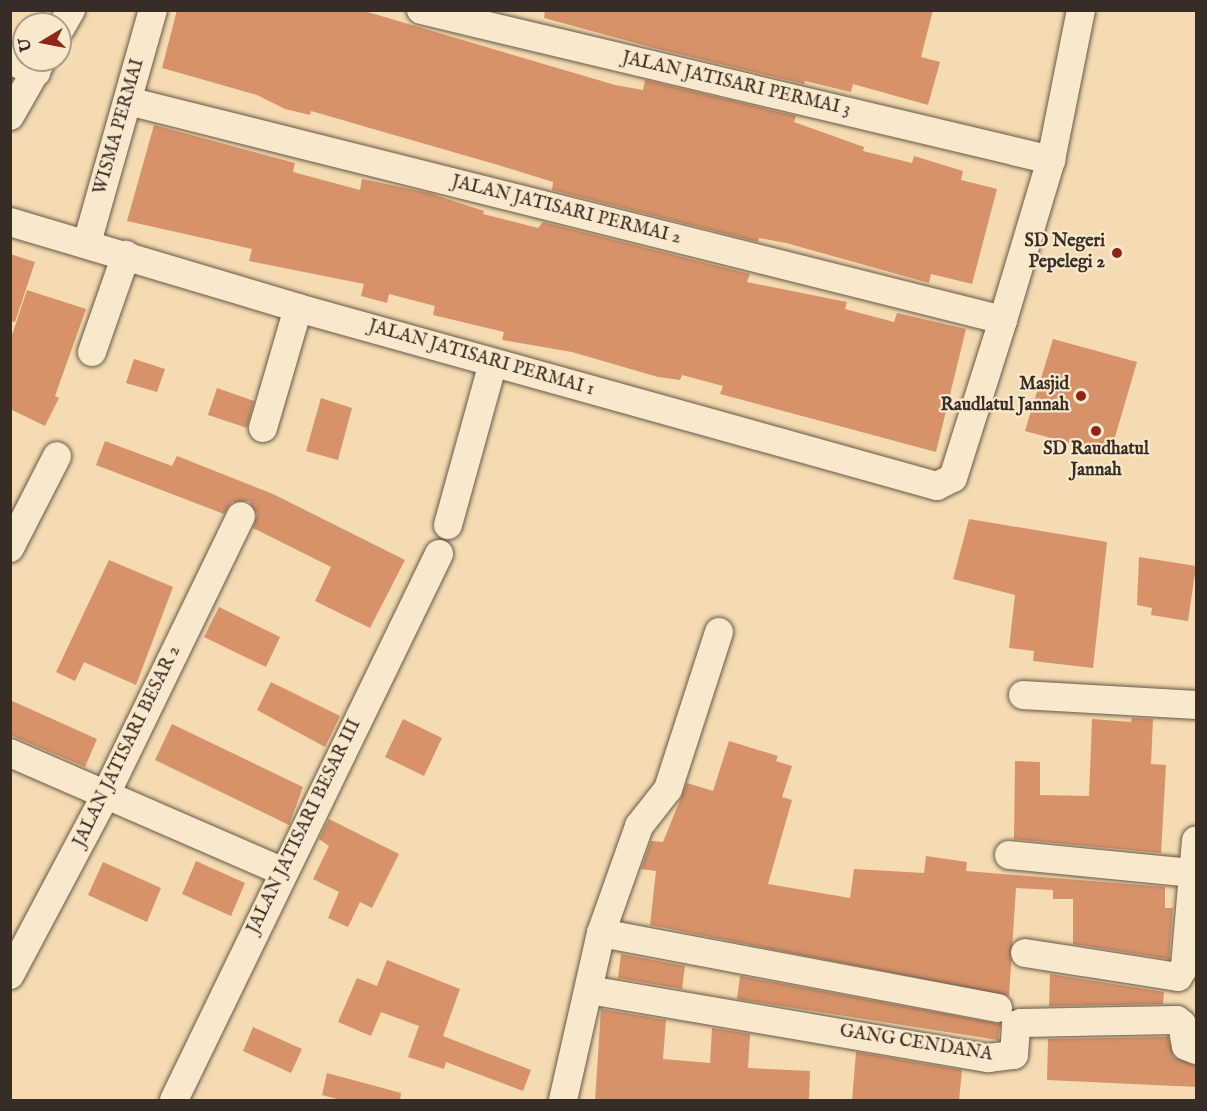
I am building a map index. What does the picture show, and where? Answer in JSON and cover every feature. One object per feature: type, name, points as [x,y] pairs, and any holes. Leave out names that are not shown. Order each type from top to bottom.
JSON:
[{"type":"street","name":"WISMA PERMAI","points":[[87,243],[153,10]]},
{"type":"street","name":"JALAN JATISARI PERMAI 3","points":[[421,10],[1051,160]]},
{"type":"street","points":[[1003,320],[1051,160],[1081,10]]},
{"type":"street","points":[[10,116],[27,72]]},
{"type":"street","name":"JALAN JATISARI PERMAI 2","points":[[128,101],[1003,320]]},
{"type":"street","name":"JALAN JATISARI PERMAI 1","points":[[10,222],[87,243],[298,308],[929,486],[953,478],[1003,320]]},
{"type":"street","points":[[92,352],[126,255]]},
{"type":"street","points":[[263,428],[298,308]]},
{"type":"street","points":[[448,525],[493,363]]},
{"type":"street","points":[[10,548],[57,456]]},
{"type":"street","name":"JALAN JATISARI BESAR 2","points":[[10,975],[105,796],[241,516]]},
{"type":"street","name":"JALAN JATISARI BESAR III","points":[[174,1101],[282,872],[439,554]]},
{"type":"street","points":[[563,1101],[601,933],[639,826],[668,789],[719,632]]},
{"type":"street","points":[[1023,695],[1197,705]]},
{"type":"street","points":[[10,753],[282,872]]},
{"type":"street","points":[[1024,953],[1178,977],[1185,966],[1192,873],[1197,840]]},
{"type":"street","points":[[1009,855],[1192,873]]},
{"type":"street","points":[[601,933],[998,1008]]},
{"type":"street","name":"GANG CENDANA","points":[[588,990],[988,1058],[1014,1055],[1016,1025],[1021,1023],[1177,1020],[1182,1024],[1186,1046],[1197,1050]]},
{"type":"building","points":[[177,10],[361,10],[615,85],[643,90],[645,80],[796,116],[794,122],[864,147],[863,151],[912,163],[914,156],[963,171],[961,180],[997,189],[972,284],[931,274],[929,283],[786,243],[759,238],[758,242],[552,190],[553,182],[311,111],[310,115],[285,109],[257,95],[162,68]]},
{"type":"building","points":[[545,10],[933,10],[921,57],[940,62],[928,105],[853,84],[851,92],[805,81],[804,84],[654,48],[544,18]]},
{"type":"building","points":[[154,125],[295,163],[293,172],[360,190],[362,179],[429,193],[484,211],[483,214],[538,228],[543,222],[750,274],[747,282],[847,302],[845,309],[894,322],[897,313],[966,329],[936,452],[720,394],[723,386],[682,375],[680,380],[658,377],[572,352],[502,340],[504,332],[433,315],[435,306],[389,294],[387,303],[361,296],[364,284],[249,261],[252,249],[127,221]]},
{"type":"building","points":[[10,254],[35,262],[15,322],[10,321]]},
{"type":"building","points":[[27,290],[86,309],[55,396],[59,398],[45,426],[10,409],[10,341]]},
{"type":"building","name":"Masjid Raudlatul Jannah","points":[[1053,339],[1137,362],[1110,454],[1025,431]]},
{"type":"building","points":[[134,359],[165,369],[157,392],[126,383]]},
{"type":"building","points":[[217,388],[254,401],[247,428],[208,415]]},
{"type":"building","points":[[321,398],[352,408],[338,460],[306,451]]},
{"type":"building","points":[[105,441],[172,466],[177,456],[273,494],[405,560],[370,628],[315,601],[331,567],[253,528],[257,514],[249,501],[232,502],[224,514],[96,465]]},
{"type":"building","points":[[969,519],[1107,542],[1093,668],[1033,661],[1034,651],[1009,648],[1015,595],[953,579]]},
{"type":"building","points":[[1139,557],[1196,566],[1188,621],[1151,615],[1152,608],[1137,605]]},
{"type":"building","points":[[109,560],[173,587],[136,685],[84,662],[75,681],[56,672]]},
{"type":"building","points":[[219,607],[280,637],[266,667],[204,637]]},
{"type":"building","points":[[271,682],[340,716],[325,747],[257,710]]},
{"type":"building","points":[[10,700],[97,739],[85,767],[10,735]]},
{"type":"building","points":[[1132,718],[1153,719],[1151,764],[1166,765],[1161,853],[1014,839],[1015,761],[1040,762],[1040,795],[1089,796],[1092,719],[1131,722]]},
{"type":"building","points":[[403,719],[442,738],[424,776],[385,757]]},
{"type":"building","points":[[172,724],[303,787],[289,825],[155,760]]},
{"type":"building","points":[[729,741],[778,756],[776,761],[792,766],[782,797],[792,800],[768,884],[850,898],[854,869],[924,873],[926,856],[967,862],[966,871],[1165,887],[1165,908],[1173,908],[1169,959],[1073,944],[1073,899],[1053,899],[1053,890],[1016,888],[1009,996],[650,925],[656,871],[641,869],[651,841],[663,842],[687,783],[713,791]]},
{"type":"building","points":[[329,819],[399,854],[372,908],[360,902],[348,927],[328,918],[339,892],[313,879],[329,846],[319,839]]},
{"type":"building","points":[[196,861],[245,883],[231,916],[182,894]]},
{"type":"building","points":[[103,862],[161,888],[147,922],[88,895]]},
{"type":"building","points":[[621,954],[685,966],[682,989],[618,978]]},
{"type":"building","points":[[387,960],[460,989],[443,1036],[531,1070],[523,1091],[446,1062],[444,1069],[408,1057],[419,1026],[381,1012],[371,1036],[338,1022],[357,978],[377,986]]},
{"type":"building","points":[[1050,974],[1164,992],[1163,1004],[1049,1006]]},
{"type":"building","points":[[740,976],[1000,1024],[998,1040],[737,999]]},
{"type":"building","points":[[601,1009],[666,1020],[663,1059],[710,1063],[712,1028],[750,1034],[748,1068],[810,1071],[809,1101],[595,1101]]},
{"type":"building","points":[[253,1027],[302,1049],[291,1073],[243,1051]]},
{"type":"building","points":[[1168,1037],[1174,1057],[1197,1066],[1197,1087],[1047,1080],[1048,1039]]},
{"type":"building","points":[[856,1052],[962,1070],[959,1101],[852,1101]]},
{"type":"building","points":[[327,1073],[401,1093],[400,1101],[344,1101],[322,1095]]},
{"type":"place","name":"SD Negeri Pepelegi 2","points":[[1117,253]]},
{"type":"place","name":"Masjid Raudlatul Jannah","points":[[1081,396]]},
{"type":"place","name":"SD Raudhatul Jannah","points":[[1096,431]]}]
